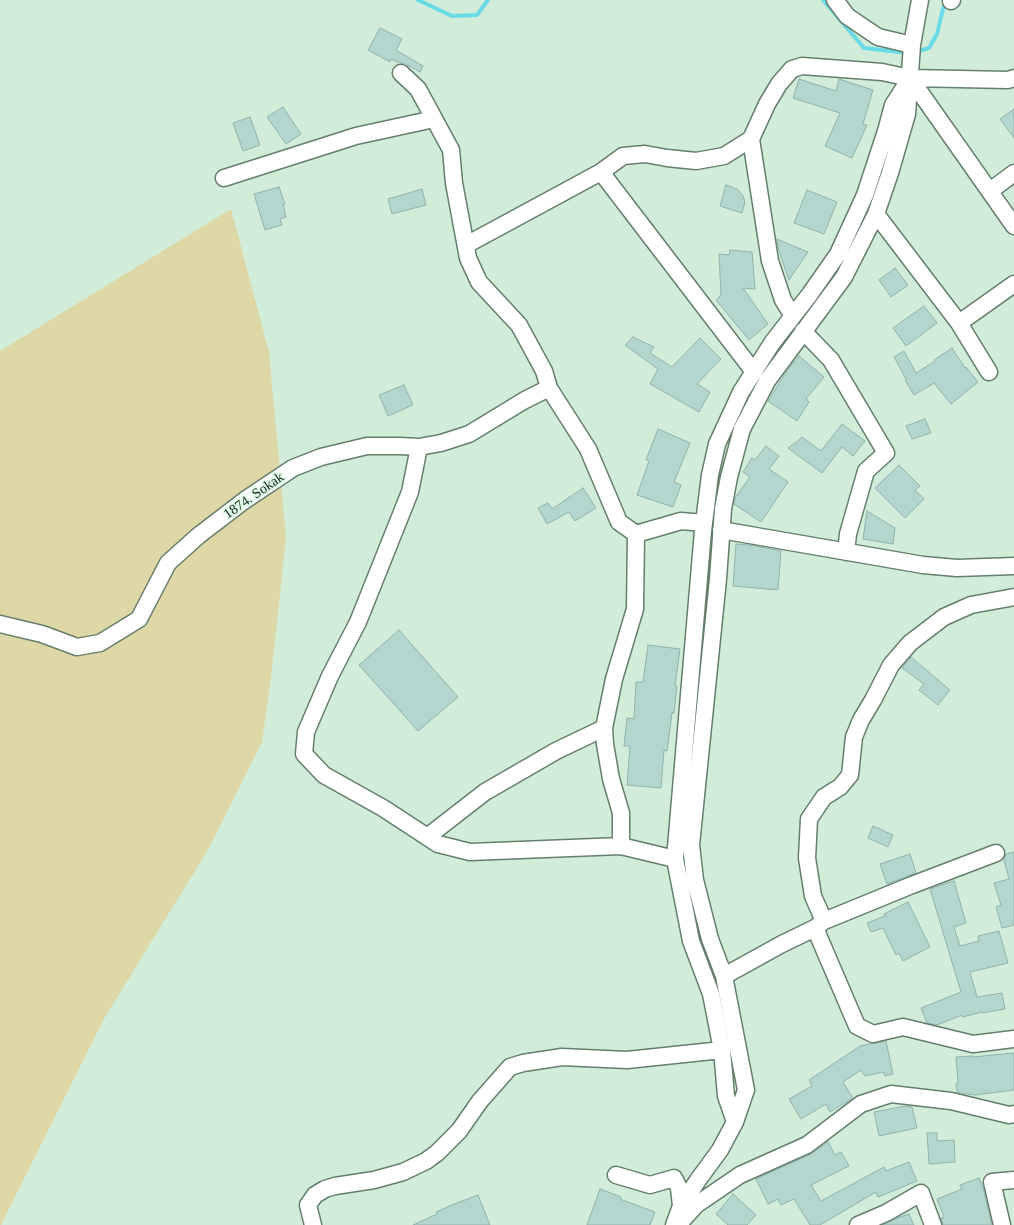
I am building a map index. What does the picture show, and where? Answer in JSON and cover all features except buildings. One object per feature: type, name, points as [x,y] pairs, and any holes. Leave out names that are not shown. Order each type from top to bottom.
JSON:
[{"type":"street","points":[[835,0],[847,16],[878,37],[912,45]]},
{"type":"street","points":[[674,1225],[681,1206],[720,1150],[735,1122],[746,1090],[724,976],[710,939],[695,880],[691,845],[718,579],[723,509],[729,477],[742,429],[767,381],[844,277],[876,214],[890,173],[906,114],[912,45],[920,0]]},
{"type":"street","points":[[466,245],[601,172],[622,156],[645,154],[696,161],[724,156],[751,139],[767,104],[779,84],[792,69],[802,66],[882,72],[910,78],[1008,80],[1014,78]]},
{"type":"street","points":[[401,72],[418,89],[451,150],[454,183],[468,258],[478,282],[519,326],[544,371],[549,388],[588,449],[618,522],[636,534],[681,521],[704,523]]},
{"type":"street","points":[[910,78],[1014,226]]},
{"type":"street","points":[[735,1122],[726,1096],[722,1050],[711,994],[691,940],[675,859],[704,523],[710,475],[717,444],[741,392],[772,343],[838,254],[865,194],[886,131],[892,105],[910,78]]},
{"type":"street","points":[[224,178],[356,136],[434,119]]},
{"type":"street","points":[[751,139],[770,261],[783,300],[793,316]]},
{"type":"street","points":[[601,172],[754,372]]},
{"type":"street","points":[[990,191],[1014,173]]},
{"type":"street","points":[[876,214],[959,323],[989,372]]},
{"type":"street","points":[[959,323],[1014,284]]},
{"type":"street","points":[[803,330],[831,360],[886,453],[866,472],[848,534],[846,552]]},
{"type":"street","name":"1874. Sokak","points":[[0,624],[42,634],[77,647],[100,643],[139,619],[168,563],[198,536],[293,468],[321,457],[367,446],[419,447],[441,443],[469,434],[525,400],[549,388]]},
{"type":"street","points":[[419,447],[410,492],[358,622],[330,676],[306,732],[304,754],[324,775],[383,808],[438,844],[470,852],[621,846],[675,859]]},
{"type":"street","points":[[721,530],[924,565],[957,568],[1014,566]]},
{"type":"street","points":[[621,846],[621,813],[611,779],[604,728],[614,679],[635,609],[636,534]]},
{"type":"street","points":[[1014,597],[971,605],[944,617],[910,643],[891,666],[861,720],[854,737],[850,775],[840,787],[824,797],[809,819],[807,858],[819,925],[857,1026],[873,1034],[904,1027],[973,1044],[1014,1039]]},
{"type":"street","points":[[427,836],[485,792],[556,750],[604,728]]},
{"type":"street","points":[[724,976],[819,925],[912,885],[996,853]]},
{"type":"street","points":[[313,1225],[308,1205],[315,1195],[335,1186],[374,1180],[404,1172],[426,1161],[459,1131],[480,1101],[510,1067],[562,1057],[627,1060],[722,1050]]},
{"type":"street","points":[[678,1225],[696,1205],[740,1175],[806,1145],[861,1104],[891,1094],[951,1101],[1009,1115],[1014,1114]]},
{"type":"street","points":[[616,1175],[650,1185],[674,1178],[679,1188],[681,1206]]},
{"type":"street","points":[[1002,1225],[992,1182],[1014,1180]]},
{"type":"street","points":[[858,1225],[886,1213],[922,1193],[932,1225]]},
{"type":"shaded area","points":[[231,209],[269,352],[286,537],[262,742],[209,848],[105,1017],[0,1225],[0,351]]},
{"type":"waterway","points":[[418,0],[452,16],[477,15],[488,0]]},
{"type":"waterway","points":[[823,0],[864,48],[908,53]]},
{"type":"waterway","points":[[915,52],[929,48],[937,34],[946,3]]}]
